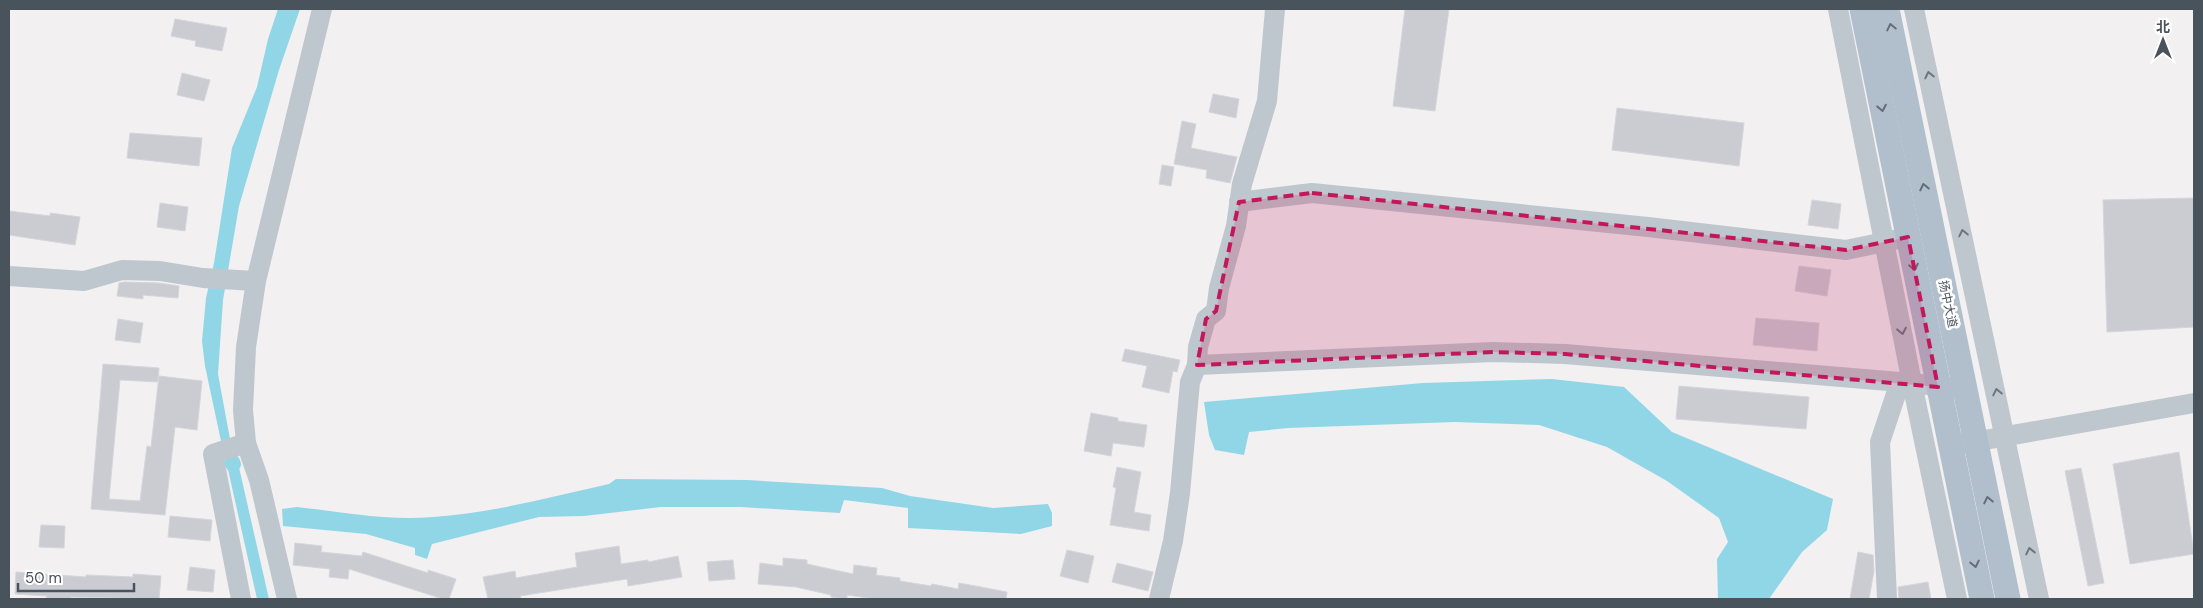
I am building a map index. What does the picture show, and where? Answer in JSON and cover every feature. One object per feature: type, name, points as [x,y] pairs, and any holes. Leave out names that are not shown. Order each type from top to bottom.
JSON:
[{"type":"main road","name":"扬中大道","points":[[1862,9],[1897,240],[1938,387],[1982,599]]},
{"type":"main road","name":"扬中大道","points":[[1887,9],[2008,599]]},
{"type":"street","points":[[287,599],[262,488],[246,443],[243,410],[246,347],[256,281],[322,9]]},
{"type":"street","points":[[1159,599],[1173,542],[1180,493],[1190,382],[1197,365],[1198,347],[1206,319],[1216,310],[1242,184],[1267,101],[1275,9]]},
{"type":"street","points":[[1838,9],[1897,240],[1906,382],[1957,599]]},
{"type":"street","points":[[1914,9],[2039,599]]},
{"type":"street","points":[[1239,202],[1312,193],[1648,227],[1846,250],[1897,240]]},
{"type":"street","points":[[9,276],[84,281],[122,270],[160,271],[203,278],[256,281]]},
{"type":"street","points":[[1197,365],[1493,352],[1565,354],[1906,382],[1965,389]]},
{"type":"street","points":[[1886,599],[1880,442],[1906,382]]},
{"type":"street","points":[[1950,445],[2006,437],[2194,403]]},
{"type":"street","points":[[241,599],[213,454],[246,443]]},
{"type":"highlighted area","points":[[1312,193],[1846,250],[1908,237],[1938,387],[1565,354],[1493,352],[1197,365],[1206,319],[1216,311],[1239,202]]},
{"type":"water","points":[[278,9],[300,9],[279,70],[239,206],[223,300],[218,374],[230,439],[221,441],[205,366],[202,341],[206,298],[214,263],[232,148],[257,87],[268,39]]},
{"type":"water","points":[[1552,379],[1624,387],[1672,432],[1833,499],[1827,530],[1802,552],[1769,599],[1718,599],[1717,559],[1728,542],[1719,518],[1667,481],[1607,447],[1539,425],[1455,422],[1288,428],[1249,432],[1244,455],[1215,450],[1209,435],[1204,402],[1423,383]]},
{"type":"water","points":[[238,463],[269,599],[257,599],[227,465]]},
{"type":"water","points":[[616,479],[747,480],[882,488],[910,496],[993,508],[1048,504],[1052,513],[1052,526],[1021,534],[908,528],[908,508],[844,500],[840,513],[741,507],[661,507],[584,516],[539,517],[432,544],[427,559],[415,555],[415,548],[366,534],[283,526],[282,509],[297,507],[399,518],[433,517],[521,504],[609,484]]},
{"type":"building","points":[[1405,9],[1449,9],[1435,111],[1393,106]]},
{"type":"building","points":[[175,19],[227,28],[222,51],[195,46],[196,41],[171,36]]},
{"type":"building","points":[[182,73],[210,80],[204,101],[177,95]]},
{"type":"building","points":[[1213,94],[1239,99],[1236,118],[1209,112]]},
{"type":"building","points":[[1617,108],[1744,123],[1739,166],[1612,150]]},
{"type":"building","points":[[1182,121],[1196,124],[1191,148],[1237,157],[1230,183],[1206,178],[1207,170],[1174,164]]},
{"type":"building","points":[[130,133],[202,138],[199,166],[127,158]]},
{"type":"building","points":[[1162,165],[1174,167],[1171,186],[1159,184]]},
{"type":"building","points":[[2194,198],[2194,327],[2107,332],[2103,200]]},
{"type":"building","points":[[1812,200],[1841,204],[1838,229],[1808,225]]},
{"type":"building","points":[[160,203],[188,207],[185,231],[157,227]]},
{"type":"building","points":[[9,211],[50,216],[50,213],[80,217],[75,245],[9,235]]},
{"type":"building","points":[[1799,266],[1831,270],[1827,296],[1795,291]]},
{"type":"building","points":[[119,283],[159,283],[179,286],[178,298],[143,295],[143,299],[117,296]]},
{"type":"building","points":[[1756,318],[1819,323],[1817,351],[1753,345]]},
{"type":"building","points":[[118,319],[143,323],[140,343],[115,340]]},
{"type":"building","points":[[1125,349],[1180,360],[1177,372],[1173,371],[1169,393],[1142,387],[1147,366],[1122,361]]},
{"type":"building","points":[[103,364],[159,368],[158,382],[120,380],[109,499],[140,501],[147,446],[151,447],[159,376],[202,381],[197,430],[175,427],[165,515],[91,509]]},
{"type":"building","points":[[1679,386],[1809,397],[1806,429],[1676,419]]},
{"type":"building","points":[[1091,413],[1118,418],[1118,421],[1147,425],[1144,447],[1113,443],[1111,456],[1084,451]]},
{"type":"building","points":[[2179,452],[2194,554],[2130,564],[2113,464]]},
{"type":"building","points":[[1117,467],[1141,472],[1134,512],[1151,515],[1149,531],[1110,525],[1116,488],[1113,487]]},
{"type":"building","points":[[2081,468],[2104,583],[2088,586],[2065,471]]},
{"type":"building","points":[[170,516],[212,520],[210,541],[168,537]]},
{"type":"building","points":[[41,525],[65,526],[64,548],[39,547]]},
{"type":"building","points":[[295,543],[322,546],[321,552],[362,556],[363,552],[428,573],[428,570],[456,579],[449,599],[443,599],[349,569],[348,579],[329,577],[330,569],[293,565]]},
{"type":"building","points":[[619,546],[621,564],[648,560],[648,562],[678,556],[682,577],[628,586],[627,579],[520,596],[521,598],[488,599],[483,577],[515,571],[516,578],[577,567],[575,553]]},
{"type":"building","points":[[1067,550],[1094,556],[1088,583],[1060,576]]},
{"type":"building","points":[[1858,552],[1873,555],[1874,571],[1869,599],[1850,599]]},
{"type":"building","points":[[783,558],[807,560],[807,564],[853,574],[854,565],[877,568],[876,575],[900,578],[900,581],[931,586],[932,584],[958,589],[959,583],[981,587],[1007,592],[1006,599],[876,599],[847,595],[847,599],[831,597],[831,595],[796,587],[758,584],[760,563],[783,566]]},
{"type":"building","points":[[733,560],[735,579],[709,581],[707,562]]},
{"type":"building","points":[[1117,563],[1153,572],[1148,591],[1112,582]]},
{"type":"building","points":[[190,567],[215,570],[213,592],[187,590]]},
{"type":"building","points":[[16,572],[86,577],[86,575],[133,577],[133,574],[161,576],[159,599],[71,597],[71,599],[61,599],[15,594]]},
{"type":"building","points":[[1928,582],[1931,599],[1899,599],[1898,587]]}]
